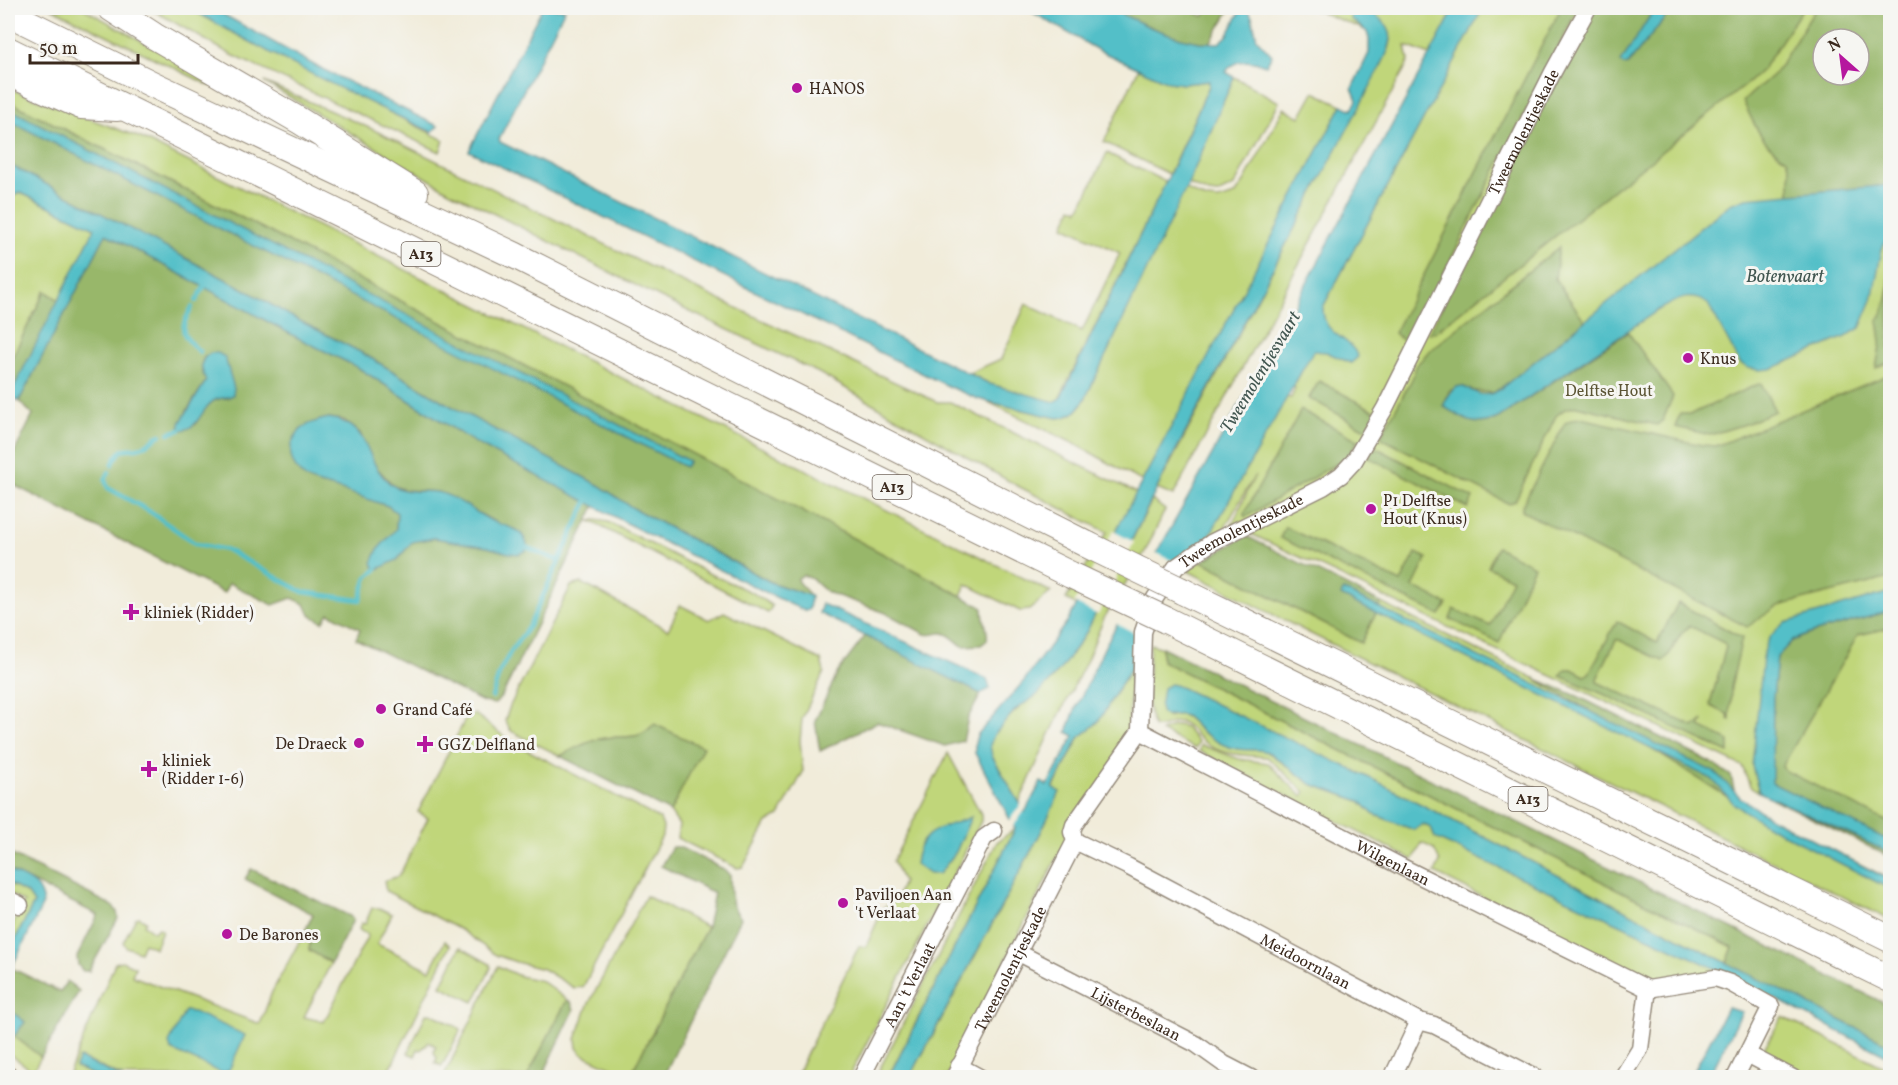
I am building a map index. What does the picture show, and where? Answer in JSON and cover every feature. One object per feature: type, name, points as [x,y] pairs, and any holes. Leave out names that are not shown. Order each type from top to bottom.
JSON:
[{"type":"highway","name":"A13","points":[[111,8],[153,36],[300,121],[516,256]]},
{"type":"highway","name":"A13","points":[[8,13],[154,85],[516,256],[1088,545],[1890,939]]},
{"type":"highway","name":"A13","points":[[8,50],[1890,979]]},
{"type":"highway","name":"A13","points":[[8,73],[81,106],[128,109]]},
{"type":"street","name":"Tweemolentjeskade","points":[[956,1072],[1075,841],[1072,832],[1074,825],[1140,730],[1143,632],[1155,598],[1176,567],[1216,540],[1323,487],[1341,475],[1354,461],[1385,408],[1553,72],[1588,8]]},
{"type":"street","name":"Wilgenlaan","points":[[1140,730],[1404,868],[1648,989]]},
{"type":"street","name":"Aan 't Verlaat","points":[[861,1077],[984,838],[994,831]]},
{"type":"street","name":"Meidoornlaan","points":[[1075,841],[1419,1021],[1434,1025],[1536,1077]]},
{"type":"street","name":"Lijsterbeslaan","points":[[1017,952],[1196,1044],[1209,1054],[1251,1077]]},
{"type":"street","points":[[1622,1077],[1640,1049],[1648,989],[1715,978],[1730,983],[1771,1006],[1735,1077]]},
{"type":"street","points":[[1392,1077],[1419,1021]]},
{"type":"street","points":[[1747,1054],[1793,1077]]},
{"type":"street","points":[[956,1072],[981,1077]]},
{"type":"street","points":[[8,1074],[12,1077]]},
{"type":"green space","points":[[51,8],[83,8],[215,82],[211,86]]},
{"type":"green space","points":[[149,8],[191,8],[444,140],[440,152],[230,54]]},
{"type":"green space","points":[[1108,8],[1186,8],[1203,16],[1210,8],[1231,8],[1210,43],[1171,35]]},
{"type":"green space","points":[[1310,8],[1455,8],[1430,55],[1406,46],[1409,61],[1173,496],[1157,489],[1389,49],[1391,40]]},
{"type":"green space","name":"Delftse Hout","points":[[1483,8],[1890,8],[1890,836],[1754,772],[1759,792],[1750,786],[1742,766],[1232,525],[1255,475],[1224,529],[1207,540],[1287,397],[1291,398],[1295,389],[1293,387],[1317,339],[1323,307]]},
{"type":"green space","points":[[1561,8],[1578,8],[1408,344],[1394,333]]},
{"type":"green space","points":[[1592,8],[1655,8],[1622,62],[1628,64],[1673,8],[1803,8],[1763,69],[1749,82],[1435,332],[1429,333]]},
{"type":"green space","points":[[1816,8],[1890,8],[1890,185],[1790,195],[1790,169],[1787,159],[1778,154],[1765,141],[1743,101],[1776,72]]},
{"type":"green space","points":[[1139,68],[1168,82],[1183,84],[1208,81],[1209,86],[1169,174],[1104,142]]},
{"type":"green space","points":[[1234,77],[1279,102],[1234,186],[1217,194],[1209,193],[1188,184]]},
{"type":"green space","points":[[264,82],[374,130],[673,278],[937,402],[950,402],[1137,493],[1077,605],[1066,599],[1107,532],[1016,485],[819,373],[659,297],[449,191]]},
{"type":"green space","points":[[8,88],[141,138],[1051,592],[1029,610],[1020,611],[966,584],[961,596],[258,226],[8,101]]},
{"type":"green space","points":[[1314,92],[1342,105],[1143,482],[1079,446],[986,401],[1057,418],[1071,415],[1077,410],[1085,399],[1185,189],[1206,199],[1219,200],[1235,195],[1284,108],[1300,117]]},
{"type":"green space","points":[[8,101],[258,226],[933,580],[983,608],[987,640],[981,645],[963,646],[944,633],[925,634],[886,613],[827,592],[812,579],[803,575],[798,578],[798,582],[811,596],[773,583],[633,508],[600,486],[451,406],[364,354],[8,164]]},
{"type":"green space","points":[[1107,153],[1166,182],[1058,401],[1052,402],[990,384],[969,373],[1001,359],[1026,304],[1082,331],[1120,253],[1064,226],[1072,207],[1079,210]]},
{"type":"green space","points":[[19,192],[95,228],[59,300],[45,291],[8,366],[8,201]]},
{"type":"green space","points":[[106,234],[298,338],[357,367],[474,442],[595,506],[502,696],[495,704],[483,702],[356,639],[360,629],[329,613],[323,622],[310,615],[305,604],[292,598],[273,605],[229,583],[224,593],[8,482],[8,465],[33,415],[19,401]],"holes":[[[205,356],[228,398],[212,402],[195,425],[186,412],[206,381],[202,371]],[[329,418],[344,420],[360,433],[375,466],[394,486],[405,490],[439,492],[499,524],[516,530],[527,544],[525,551],[509,553],[434,538],[412,542],[397,560],[391,536],[396,529],[397,513],[388,506],[339,489],[317,421]]]},
{"type":"green space","points":[[1559,247],[1555,279],[1585,321],[1493,393],[1474,391],[1461,386],[1449,391],[1444,406],[1470,421],[1482,423],[1498,418],[1628,332],[1673,396],[1663,420],[1657,425],[1577,406],[1565,409],[1556,416],[1515,501],[1509,504],[1381,436],[1412,379],[1416,366],[1428,352]]},
{"type":"green space","points":[[1890,267],[1890,362],[1876,368],[1881,341],[1878,320],[1882,314],[1889,288]]},
{"type":"green space","points":[[45,291],[59,300],[9,397],[8,366]]},
{"type":"green space","points":[[1890,374],[1890,578],[1778,606],[1747,627],[1522,511],[1522,506],[1565,423],[1573,419],[1581,418],[1702,445],[1716,446]]},
{"type":"green space","points":[[1319,381],[1377,412],[1368,428],[1363,428],[1309,398]]},
{"type":"green space","points":[[1761,383],[1775,411],[1748,423],[1710,435],[1675,427],[1680,414],[1691,414]]},
{"type":"green space","points":[[1301,410],[1358,440],[1348,457],[1246,517],[1244,514]]},
{"type":"green space","points":[[1377,448],[1473,498],[1468,508],[1368,457],[1372,450]]},
{"type":"green space","points":[[1152,500],[1165,510],[1146,550],[1104,618],[1087,660],[1019,803],[993,759],[990,746],[992,738],[1006,720],[1052,679],[1079,644]]},
{"type":"green space","points":[[590,521],[608,522],[708,573],[753,593],[772,606],[768,613]]},
{"type":"green space","points":[[1285,527],[1401,582],[1416,553],[1427,558],[1413,587],[1447,604],[1440,615],[1280,538]]},
{"type":"green space","points":[[1246,536],[1381,603],[1361,643],[1202,561]]},
{"type":"green space","points":[[1497,547],[1534,566],[1499,643],[1450,619],[1454,609],[1490,626],[1512,579],[1488,567]]},
{"type":"green space","points":[[1202,561],[1361,643],[1381,603],[1534,678],[1757,814],[1890,879],[1890,920],[1186,570]]},
{"type":"green space","points":[[582,583],[668,630],[680,605],[709,620],[724,612],[821,660],[824,672],[802,719],[800,741],[803,772],[779,816],[767,823],[743,867],[737,868],[677,838],[679,825],[670,812],[702,747],[646,733],[598,739],[560,756],[511,731],[505,721],[510,706],[571,586]]},
{"type":"green space","points":[[1678,603],[1742,638],[1731,687],[1730,720],[1729,715],[1710,704],[1726,647],[1724,643],[1690,626],[1663,661],[1616,640],[1597,682],[1694,727],[1703,720],[1700,727],[1729,741],[1729,753],[1560,676],[1566,669],[1572,669],[1585,676],[1589,673],[1617,621],[1657,643]]},
{"type":"green space","points":[[1890,611],[1890,628],[1858,635],[1782,767],[1890,823],[1890,857],[1771,798],[1773,698],[1777,657],[1792,641]]},
{"type":"green space","points":[[866,635],[981,694],[968,718],[963,741],[945,746],[877,722],[820,751],[815,721],[838,672]]},
{"type":"green space","points":[[1150,644],[1162,648],[1162,661],[1733,947],[1727,963],[1382,784],[1178,686],[1167,717],[1180,714],[1202,732],[1237,749],[1265,750],[1311,784],[1360,801],[1373,814],[1414,830],[1422,824],[1431,828],[1435,838],[1725,973],[1644,983],[1645,979],[1435,873],[1440,862],[1434,849],[1422,843],[1413,860],[1199,751],[1201,745],[1239,759],[1268,763],[1302,796],[1305,792],[1267,757],[1217,750],[1181,722],[1154,727],[1148,697]]},
{"type":"green space","points":[[1162,647],[1890,1006],[1890,1045],[1727,963],[1733,947],[1162,661]]},
{"type":"green space","points":[[1131,668],[1128,738],[1061,850],[947,1077],[910,1078],[1040,834],[1059,792],[1053,789],[1079,738],[1098,722]]},
{"type":"green space","points":[[1534,678],[1577,696],[1712,763],[1731,776],[1737,803],[1612,724]]},
{"type":"green space","points":[[475,714],[510,741],[660,819],[663,827],[662,836],[583,987],[574,988],[543,969],[496,955],[461,930],[386,891],[384,881],[399,876],[428,818],[418,812],[465,720]]},
{"type":"green space","points":[[654,724],[703,747],[670,812],[560,756],[599,739],[637,736]]},
{"type":"green space","points":[[1180,725],[1185,727],[1198,742],[1195,749],[1161,731]]},
{"type":"green space","points":[[948,753],[981,814],[981,821],[849,1077],[795,1078],[859,946],[866,947],[883,908],[895,901],[903,882],[893,861]]},
{"type":"green space","points":[[1015,829],[888,1077],[875,1078],[997,842]]},
{"type":"green space","points":[[672,847],[679,847],[723,869],[730,875],[733,903],[741,918],[663,1077],[633,1077],[630,1076],[707,927],[714,893],[661,866]]},
{"type":"green space","points":[[8,853],[113,906],[118,918],[89,971],[83,971],[78,965],[77,957],[98,915],[8,870]]},
{"type":"green space","points":[[251,869],[350,916],[353,920],[331,963],[309,950],[312,935],[305,931],[313,914],[245,879]]},
{"type":"green space","points":[[8,883],[28,894],[34,903],[8,953],[8,935],[24,902],[8,893]]},
{"type":"green space","points":[[646,896],[707,927],[630,1076],[582,1054],[577,1048],[576,1039],[588,1005]]},
{"type":"green space","points":[[372,908],[379,908],[392,914],[377,944],[430,970],[445,941],[450,946],[386,1077],[123,1077],[80,1058],[75,1067],[98,1077],[67,1078],[115,963],[122,961],[135,967],[132,976],[260,1024],[272,992],[305,931],[312,935],[309,950],[331,963],[304,1017],[324,1022],[368,935],[359,930],[361,923],[365,924]]},
{"type":"green space","points":[[139,917],[146,921],[144,925],[154,932],[158,928],[162,930],[155,948],[144,943],[140,952],[126,947],[123,942],[136,918]]},
{"type":"green space","points":[[460,947],[490,964],[491,968],[474,1002],[441,986]]},
{"type":"green space","points":[[498,966],[519,976],[542,981],[567,1000],[527,1077],[443,1078]]},
{"type":"green space","points":[[11,968],[60,992],[67,981],[79,991],[41,1057],[14,1036],[25,1022],[8,1009],[8,975]]},
{"type":"green space","points":[[567,1000],[571,1002],[574,1010],[542,1077],[527,1077]]},
{"type":"green space","points":[[431,1013],[461,1029],[442,1066],[435,1063],[436,1046],[429,1042],[421,1050],[418,1049],[415,1056],[408,1053],[426,1014]]},
{"type":"green space","points":[[1782,1017],[1890,1070],[1890,1077],[1809,1077],[1762,1052]]},
{"type":"green space","points":[[8,1031],[41,1057],[33,1071],[8,1053]]},
{"type":"water","points":[[189,8],[212,8],[316,66],[438,126],[432,132],[339,88]]},
{"type":"water","points":[[542,8],[565,9],[499,139],[500,142],[990,384],[1055,402],[1061,397],[1166,182],[1209,86],[1209,81],[1183,84],[1168,82],[1098,50],[1025,8],[1108,8],[1181,38],[1219,43],[1227,36],[1242,8],[1247,8],[1252,17],[1257,39],[1272,55],[1266,65],[1244,61],[1234,64],[1226,72],[1234,77],[1188,184],[1085,399],[1074,413],[1057,418],[978,399],[950,387],[469,151]]},
{"type":"water","name":"Tweemolentjesvaart","points":[[1352,8],[1363,9],[1371,13],[1385,23],[1389,29],[1391,41],[1384,61],[1174,454],[1087,631],[1050,681],[1036,696],[1016,709],[994,735],[990,745],[992,756],[1025,812],[1041,782],[1047,785],[1050,781],[1074,736],[1067,732],[1105,646],[1287,320],[1455,8],[1483,8],[1323,307],[1324,317],[1331,330],[1354,349],[1358,357],[1351,363],[1326,352],[1313,351],[1207,540],[1171,563],[1134,633],[1131,668],[1098,722],[1079,738],[1053,788],[1060,792],[1040,834],[910,1077],[888,1078],[1015,829],[975,753],[977,735],[1024,681],[1069,619],[1342,105],[1352,110],[1357,100],[1352,88],[1369,53],[1369,39],[1367,32],[1351,19]]},
{"type":"water","points":[[1655,8],[1673,8],[1628,64],[1623,65],[1621,62]]},
{"type":"water","points":[[8,108],[689,461],[685,467],[8,120]]},
{"type":"water","points":[[8,164],[364,354],[451,406],[600,486],[633,508],[772,583],[811,596],[809,609],[806,611],[792,605],[651,536],[474,442],[357,367],[298,338],[106,234],[19,401],[9,397],[95,228],[19,192],[8,201]]},
{"type":"water","name":"Botenvaart","points":[[1890,185],[1890,232],[1882,249],[1872,300],[1860,328],[1845,337],[1771,369],[1748,368],[1740,363],[1708,304],[1689,297],[1660,309],[1498,418],[1482,423],[1469,421],[1443,406],[1455,388],[1460,386],[1484,394],[1493,393],[1499,389],[1730,204],[1746,198]]},
{"type":"water","points":[[211,353],[218,353],[225,357],[234,388],[233,395],[214,401],[195,424],[180,430],[180,423],[206,381],[202,361]]},
{"type":"water","points":[[329,418],[344,422],[354,428],[361,436],[382,476],[392,485],[402,490],[444,494],[490,520],[518,531],[527,544],[526,551],[519,554],[509,553],[434,538],[412,542],[397,560],[376,570],[372,563],[378,549],[396,529],[397,513],[388,506],[311,481],[301,475],[292,460],[292,443],[298,432],[312,423]]},
{"type":"water","points":[[1343,590],[1716,773],[1741,798],[1771,818],[1890,880],[1890,889],[1768,826],[1735,805],[1712,779],[1341,596]]},
{"type":"water","points":[[1890,592],[1890,611],[1792,641],[1777,657],[1773,698],[1772,783],[1890,841],[1890,853],[1759,792],[1752,766],[1763,658],[1767,642],[1772,634],[1785,623]]},
{"type":"water","points":[[822,604],[987,679],[990,688],[981,694],[819,613]]},
{"type":"water","points":[[1170,684],[1382,784],[1890,1045],[1890,1058],[1725,973],[1435,838],[1431,828],[1423,824],[1414,830],[1373,814],[1360,801],[1311,784],[1270,753],[1228,747],[1198,729],[1185,716],[1162,714],[1160,708],[1163,688]]},
{"type":"water","points":[[971,817],[956,852],[939,874],[929,874],[915,864],[917,852],[927,836],[942,827]]},
{"type":"water","points":[[8,870],[31,882],[39,890],[43,904],[8,975],[8,953],[34,903],[28,894],[8,883]]},
{"type":"water","points":[[1727,1008],[1742,1012],[1709,1077],[1691,1077]]},
{"type":"water","points":[[8,1009],[25,1022],[14,1036],[8,1031]]},
{"type":"water","points":[[185,1011],[194,1012],[245,1035],[229,1070],[222,1073],[171,1050],[169,1043]]},
{"type":"water","points":[[79,1058],[123,1077],[98,1077],[75,1067]]},
{"type":"pier","points":[[1113,531],[1134,542],[1098,615],[1074,603]]},
{"type":"pier","points":[[1155,552],[1177,563],[1137,634],[1115,623]]},
{"type":"pier","points":[[1022,803],[1026,809],[1012,828],[1008,822]]},
{"type":"waterway","points":[[196,301],[204,287]]},
{"type":"waterway","points":[[192,307],[185,321],[184,331],[188,341],[200,352]]},
{"type":"waterway","points":[[169,433],[180,430]]},
{"type":"waterway","points":[[112,465],[120,452],[144,446],[161,435]]},
{"type":"waterway","points":[[109,472],[105,480],[108,488],[149,511],[196,544],[227,550],[303,592],[360,600],[367,577],[376,570]]},
{"type":"waterway","points":[[526,547],[559,561],[587,502]]},
{"type":"waterway","points":[[492,697],[500,671],[529,626],[559,561]]},
{"type":"place","name":"HANOS","points":[[797,88]]},
{"type":"place","name":"Knus","points":[[1688,358]]},
{"type":"place","name":"P1 Delftse Hout (Knus)","points":[[1371,509]]},
{"type":"place","name":"kliniek (Ridder)","points":[[131,612]]},
{"type":"place","name":"Grand Café","points":[[381,709]]},
{"type":"place","name":"De Draeck","points":[[359,743]]},
{"type":"place","name":"GGZ Delfland","points":[[425,744]]},
{"type":"place","name":"kliniek (Ridder 1-6)","points":[[149,769]]},
{"type":"place","name":"Paviljoen Aan 't Verlaat","points":[[843,903]]},
{"type":"place","name":"De Barones","points":[[227,934]]}]
